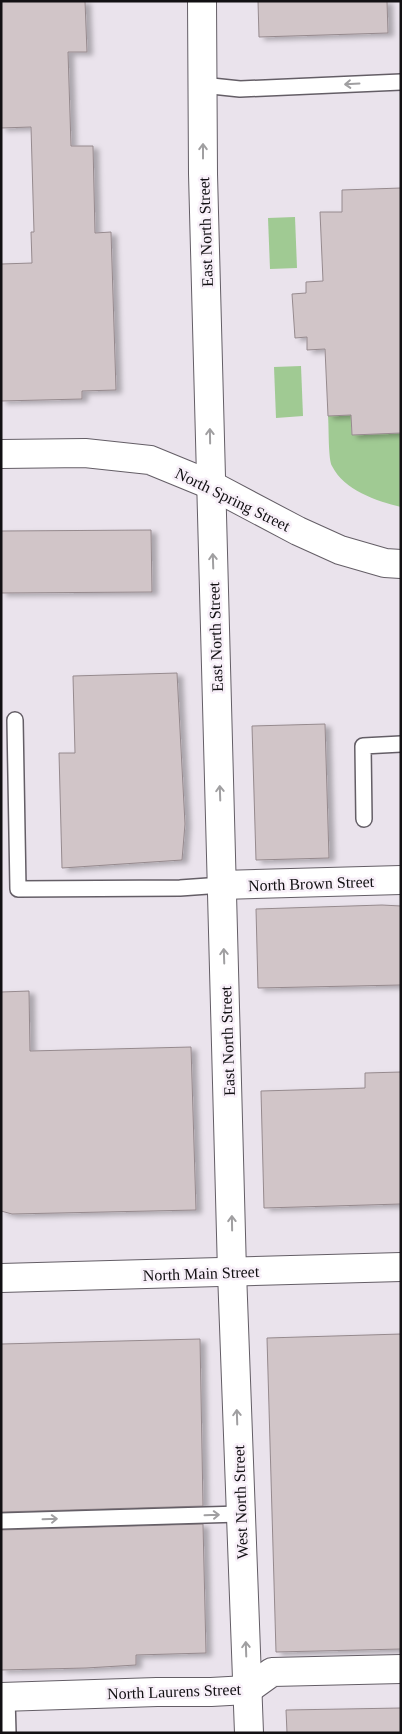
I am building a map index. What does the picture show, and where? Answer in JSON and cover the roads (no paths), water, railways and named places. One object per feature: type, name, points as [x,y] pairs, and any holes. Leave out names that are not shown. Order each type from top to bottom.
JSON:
[{"type":"main road","name":"East North Street","points":[[202,1],[203,174],[232,1272]]},
{"type":"main road","name":"North Spring Street","points":[[1,454],[85,453],[150,460],[212,485],[298,531],[340,550],[385,563],[401,564]]},
{"type":"main road","name":"North Brown Street","points":[[222,885],[401,880]]},
{"type":"main road","name":"North Main Street","points":[[1,1278],[401,1267]]},
{"type":"main road","name":"West North Street","points":[[232,1272],[249,1733]]},
{"type":"main road","name":"North Laurens Street","points":[[4,1697],[248,1690],[272,1672],[401,1669]]},
{"type":"lane","points":[[202,85],[240,89],[401,82]]},
{"type":"lane","points":[[15,720],[18,889],[180,888],[222,885]]},
{"type":"lane","points":[[364,818],[363,746],[401,744]]},
{"type":"lane","points":[[1,1521],[240,1514]]},
{"type":"lane","points":[[4,1697],[8,1733]]}]
